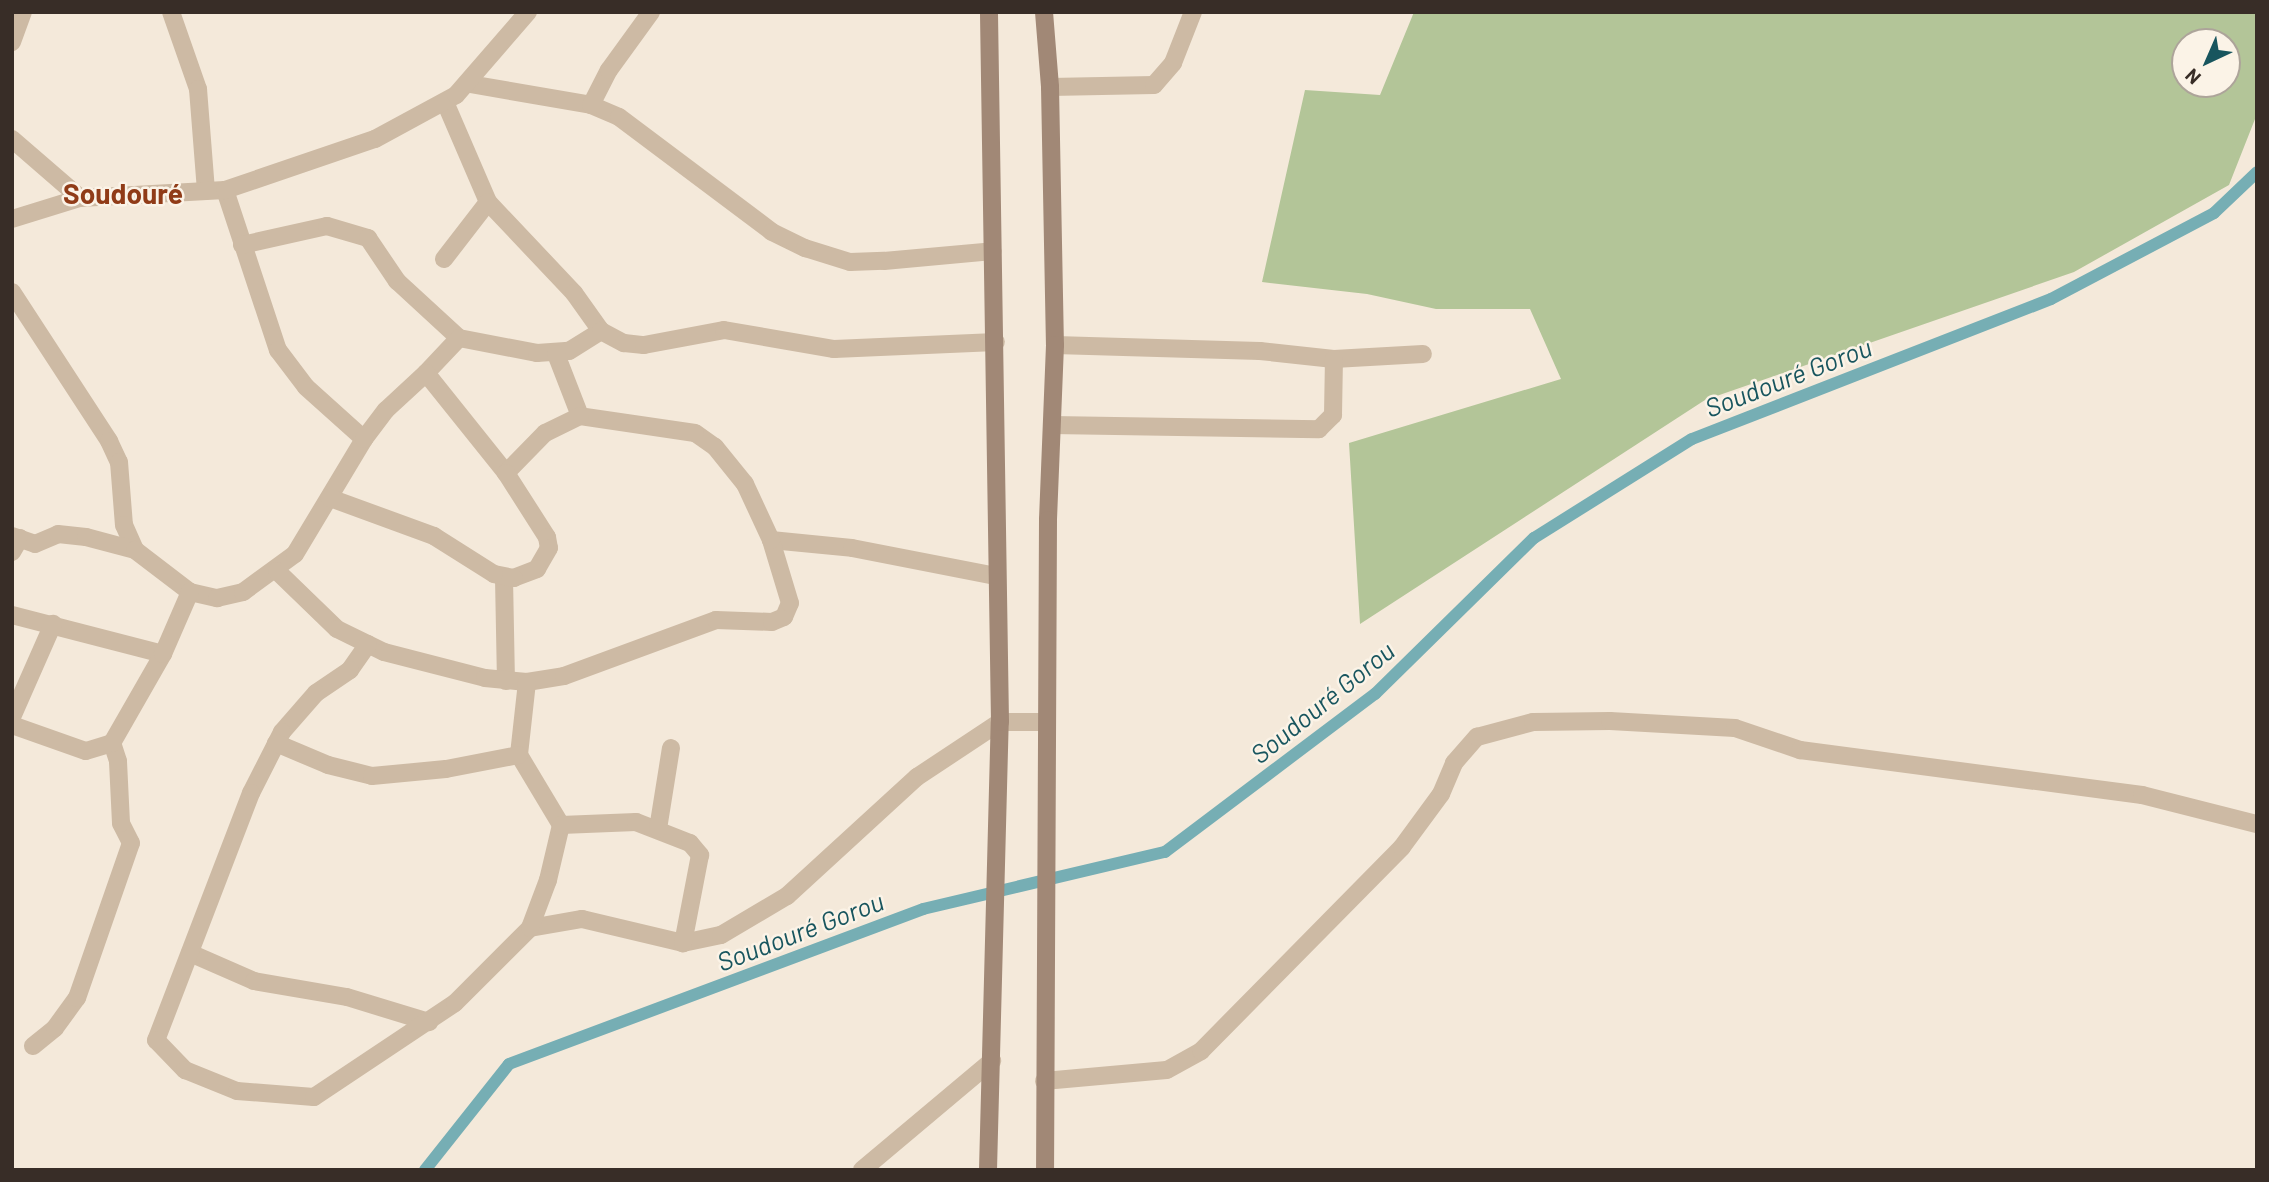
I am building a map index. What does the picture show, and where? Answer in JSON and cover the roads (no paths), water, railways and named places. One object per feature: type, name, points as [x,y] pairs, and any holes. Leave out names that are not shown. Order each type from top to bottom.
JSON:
[{"type":"main road","points":[[988,1170],[1000,722],[989,12]]},
{"type":"main road","points":[[1044,12],[1050,87],[1055,345],[1046,722],[1045,1170]]},
{"type":"street","points":[[12,42],[23,12]]},
{"type":"street","points":[[171,12],[198,89],[206,191]]},
{"type":"street","points":[[12,219],[80,198],[225,190],[374,139],[445,103],[470,84],[528,12]]},
{"type":"street","points":[[592,105],[609,71],[651,12]]},
{"type":"street","points":[[1050,87],[1154,85],[1173,63],[1193,12]]},
{"type":"street","points":[[470,84],[592,105],[639,131],[772,232],[805,248],[850,261],[884,261],[993,251]]},
{"type":"street","points":[[445,103],[488,202],[574,293],[601,331],[624,343],[644,345],[724,330],[780,343],[834,349],[996,342]]},
{"type":"street","points":[[12,139],[80,198]]},
{"type":"street","points":[[225,190],[278,350],[306,387],[364,439]]},
{"type":"street","points":[[444,259],[488,202]]},
{"type":"street","points":[[242,245],[327,226],[368,238],[397,281],[459,338],[556,354],[601,331]]},
{"type":"street","points":[[12,292],[109,441],[119,462],[124,525],[135,550]]},
{"type":"street","points":[[15,542],[35,544],[58,534],[86,537],[135,550],[190,592],[217,598],[243,592],[277,571],[309,536],[364,439],[386,410],[459,338]]},
{"type":"street","points":[[1055,345],[1234,349],[1334,359],[1423,354]]},
{"type":"street","points":[[556,354],[580,416]]},
{"type":"street","points":[[1052,425],[1320,429],[1333,415],[1334,359]]},
{"type":"street","points":[[330,498],[434,536],[504,578],[537,569],[550,548],[547,537],[506,473],[426,373]]},
{"type":"street","points":[[277,571],[337,629],[368,644],[429,665],[506,681],[527,682],[564,676],[716,620],[772,622],[784,617],[790,603],[772,540],[745,484],[715,447],[695,433],[580,416],[545,433],[506,473]]},
{"type":"street","points":[[772,540],[852,548],[996,576]]},
{"type":"street","points":[[504,578],[506,681]]},
{"type":"street","points":[[12,724],[86,751],[112,743],[163,654],[190,592]]},
{"type":"street","points":[[12,615],[163,654]]},
{"type":"street","points":[[12,717],[53,624]]},
{"type":"street","points":[[368,644],[350,670],[316,693],[276,743],[251,793],[156,1040],[185,1070],[237,1091],[314,1097],[455,1003],[530,928],[548,880],[561,825],[519,755],[527,682]]},
{"type":"street","points":[[1044,1081],[1167,1070],[1200,1051],[1402,847],[1441,794],[1454,763],[1477,737],[1533,722],[1610,720],[1735,728],[1800,750],[2142,795],[2257,824]]},
{"type":"street","points":[[530,928],[582,919],[684,943],[721,935],[787,896],[918,778],[1000,722],[1046,722]]},
{"type":"street","points":[[33,1046],[55,1028],[77,998],[131,843],[121,824],[118,761],[112,743]]},
{"type":"street","points":[[276,743],[328,765],[372,776],[446,769],[519,755]]},
{"type":"street","points":[[658,829],[671,748]]},
{"type":"street","points":[[561,825],[636,822],[690,843],[700,855],[684,943]]},
{"type":"street","points":[[190,953],[254,981],[347,997],[429,1022]]},
{"type":"street","points":[[862,1170],[992,1053]]},
{"type":"waterway","name":"Soudouré Gorou","points":[[425,1170],[509,1064],[923,909],[1165,852],[1375,694],[1534,538],[1692,439],[2051,299],[2214,213],[2257,172]]},
{"type":"district","name":"Soudouré","points":[[123,193]]}]
